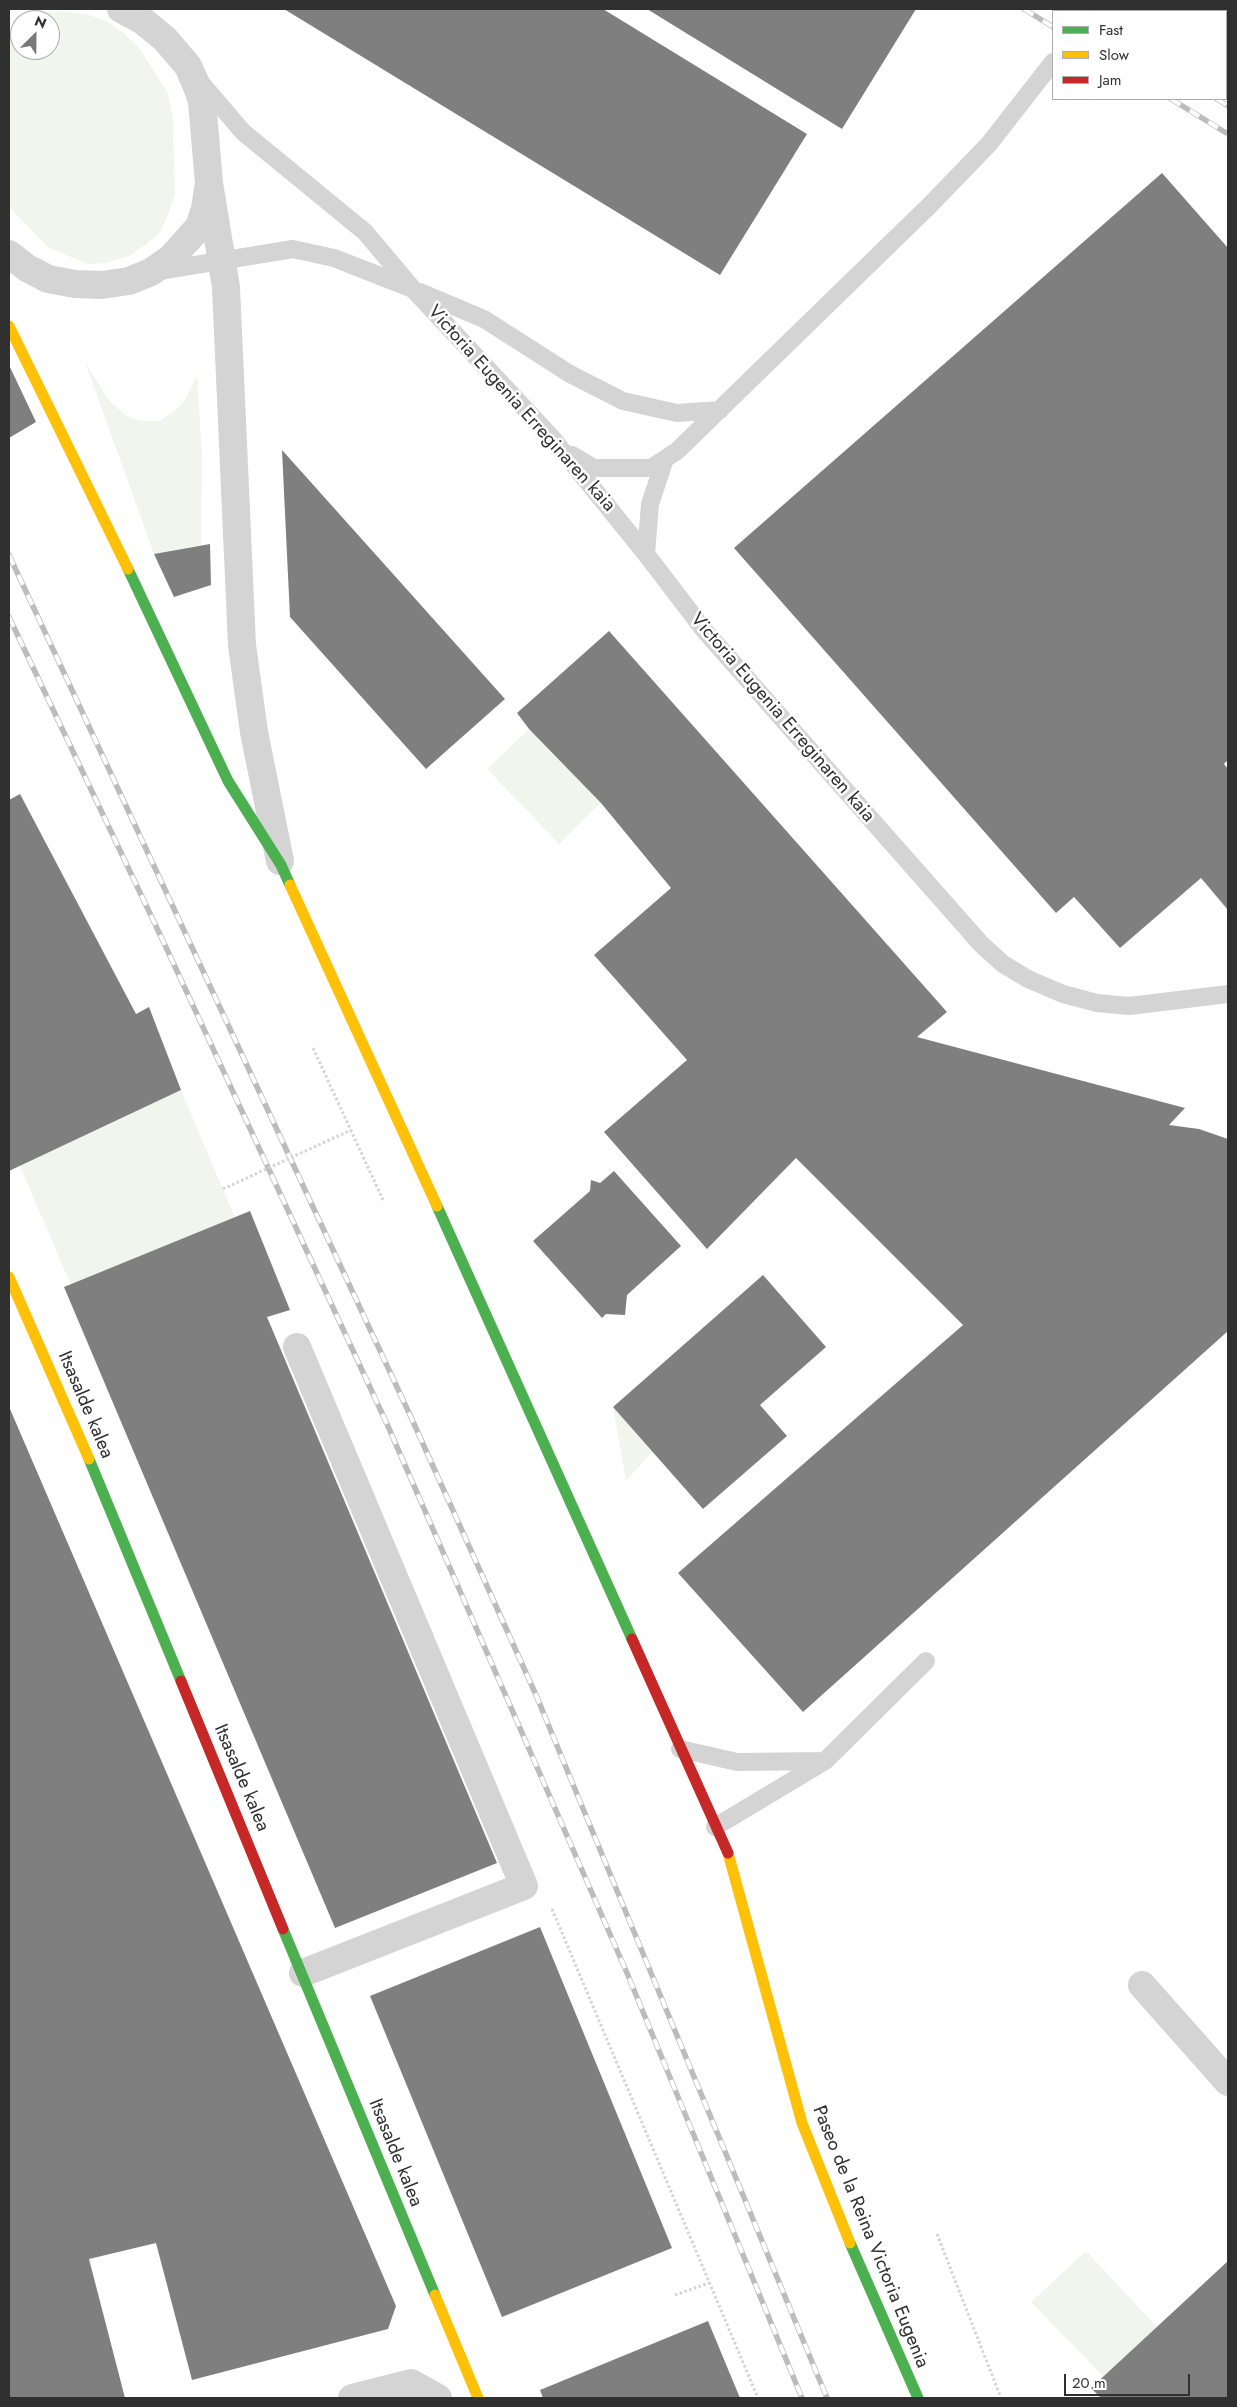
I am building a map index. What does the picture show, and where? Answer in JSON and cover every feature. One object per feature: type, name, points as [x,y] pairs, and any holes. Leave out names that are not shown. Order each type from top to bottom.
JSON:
[{"type":"street","points":[[121,9],[143,21],[165,39],[188,66],[202,102],[209,183],[226,287],[242,644],[254,732],[281,865]]},
{"type":"street","points":[[9,254],[27,268],[48,279],[76,284],[102,285],[129,281],[151,272],[171,258],[186,244],[199,227],[205,209],[209,183]]},
{"type":"street","name":"Paseo de la Reina Victoria Eugenia","points":[[9,326],[144,603],[228,781],[281,865],[404,1132],[730,1857],[802,2123],[842,2224],[918,2398]]},
{"type":"street","name":"Itsasalde kalea","points":[[9,1277],[65,1402],[303,1972],[478,2398]]},
{"type":"street","points":[[298,1347],[524,1886],[303,1972]]},
{"type":"street","points":[[1142,1985],[1228,2082]]},
{"type":"street","points":[[352,2398],[411,2383],[438,2398]]},
{"type":"lane","points":[[558,447],[594,468],[651,468],[664,462],[720,410],[929,206],[989,144],[1052,63]]},
{"type":"lane","name":"Victoria Eugenia Erreginaren kaia","points":[[188,66],[243,132],[365,232],[414,289],[553,439],[646,554],[704,630],[974,937],[1003,964],[1028,979],[1062,994],[1097,1003],[1129,1006],[1228,994]]},
{"type":"lane","name":"Victoria Eugenia Erreginaren kaia","points":[[151,272],[293,249],[334,258],[414,289]]},
{"type":"lane","points":[[414,289],[484,319],[570,374],[623,401],[677,413],[720,410]]},
{"type":"lane","points":[[646,554],[650,504],[664,462]]},
{"type":"lane","points":[[715,1827],[825,1761],[926,1661]]},
{"type":"lane","points":[[680,1749],[737,1762],[825,1761]]},
{"type":"path","points":[[313,1048],[383,1200]]},
{"type":"path","points":[[223,1189],[351,1130]]},
{"type":"path","points":[[524,1886],[548,1900],[758,2398]]},
{"type":"path","points":[[937,2234],[1001,2398]]},
{"type":"path","points":[[675,2295],[709,2283]]},
{"type":"shaded area","points":[[60,11],[86,14],[108,22],[125,34],[139,48],[168,93],[173,118],[175,194],[168,215],[160,232],[145,245],[129,256],[105,263],[88,264],[49,248],[9,207],[9,28],[10,60],[60,60]]},
{"type":"shaded area","points":[[85,362],[110,402],[127,416],[141,421],[160,421],[175,410],[184,402],[197,375],[202,456],[201,545],[154,554]]},
{"type":"shaded area","points":[[529,729],[601,803],[559,844],[487,769]]},
{"type":"shaded area","points":[[181,1090],[235,1218],[71,1285],[20,1166]]},
{"type":"shaded area","points":[[613,1407],[652,1452],[626,1481]]},
{"type":"shaded area","points":[[1086,2251],[1157,2327],[1104,2377],[1031,2302]]},
{"type":"building","points":[[284,9],[603,9],[807,134],[720,275]]},
{"type":"building","points":[[647,9],[916,9],[842,129]]},
{"type":"building","points":[[1162,173],[1228,248],[1228,760],[1224,764],[1228,769],[1228,910],[1201,878],[1120,948],[1074,897],[1056,913],[734,548]]},
{"type":"building","points":[[9,365],[36,422],[9,438]]},
{"type":"building","points":[[282,450],[505,699],[426,769],[290,617]]},
{"type":"building","points":[[210,544],[211,585],[174,597],[154,554]]},
{"type":"building","points":[[609,631],[947,1012],[917,1037],[1185,1108],[1169,1125],[1199,1129],[1228,1139],[1228,1331],[803,1712],[678,1573],[963,1325],[796,1158],[707,1249],[604,1132],[687,1060],[594,955],[671,888],[601,803],[529,729],[517,713]]},
{"type":"building","points":[[20,794],[136,1014],[149,1007],[181,1090],[9,1171],[9,800]]},
{"type":"building","points":[[614,1171],[681,1246],[627,1295],[625,1315],[606,1314],[602,1318],[533,1241],[590,1191],[591,1180],[600,1183]]},
{"type":"building","points":[[250,1211],[290,1310],[267,1317],[497,1863],[335,1928],[64,1287]]},
{"type":"building","points":[[763,1275],[826,1347],[760,1405],[787,1436],[703,1509],[613,1407]]},
{"type":"building","points":[[10,1409],[396,2306],[388,2329],[192,2380],[156,2243],[89,2259],[125,2398],[9,2398]]},
{"type":"building","points":[[540,1927],[672,2248],[502,2317],[370,1996]]},
{"type":"building","points":[[1228,2261],[1228,2398],[1101,2398],[1091,2388]]},
{"type":"building","points":[[708,2321],[740,2398],[543,2398],[540,2390]]},
{"type":"railway","points":[[1024,9],[1052,26]]},
{"type":"railway","points":[[1173,100],[1228,134]]},
{"type":"railway","points":[[1219,100],[1228,106]]},
{"type":"railway","points":[[9,555],[410,1415],[536,1695],[827,2398]]},
{"type":"railway","points":[[9,617],[164,943],[387,1424],[627,1973],[802,2398]]},
{"type":"traffic: fast","points":[[128,569],[228,781],[281,865],[290,885]]},
{"type":"traffic: fast","points":[[437,1206],[632,1639]]},
{"type":"traffic: fast","points":[[89,1459],[181,1681]]},
{"type":"traffic: fast","points":[[283,1929],[435,2295]]},
{"type":"traffic: fast","points":[[850,2243],[918,2398]]},
{"type":"traffic: slow","points":[[9,326],[128,569]]},
{"type":"traffic: slow","points":[[290,885],[437,1206]]},
{"type":"traffic: slow","points":[[9,1277],[89,1459]]},
{"type":"traffic: slow","points":[[728,1853],[802,2123],[850,2243]]},
{"type":"traffic: slow","points":[[435,2295],[478,2398]]},
{"type":"traffic: jam","points":[[632,1639],[728,1853]]},
{"type":"traffic: jam","points":[[181,1681],[283,1929]]}]
